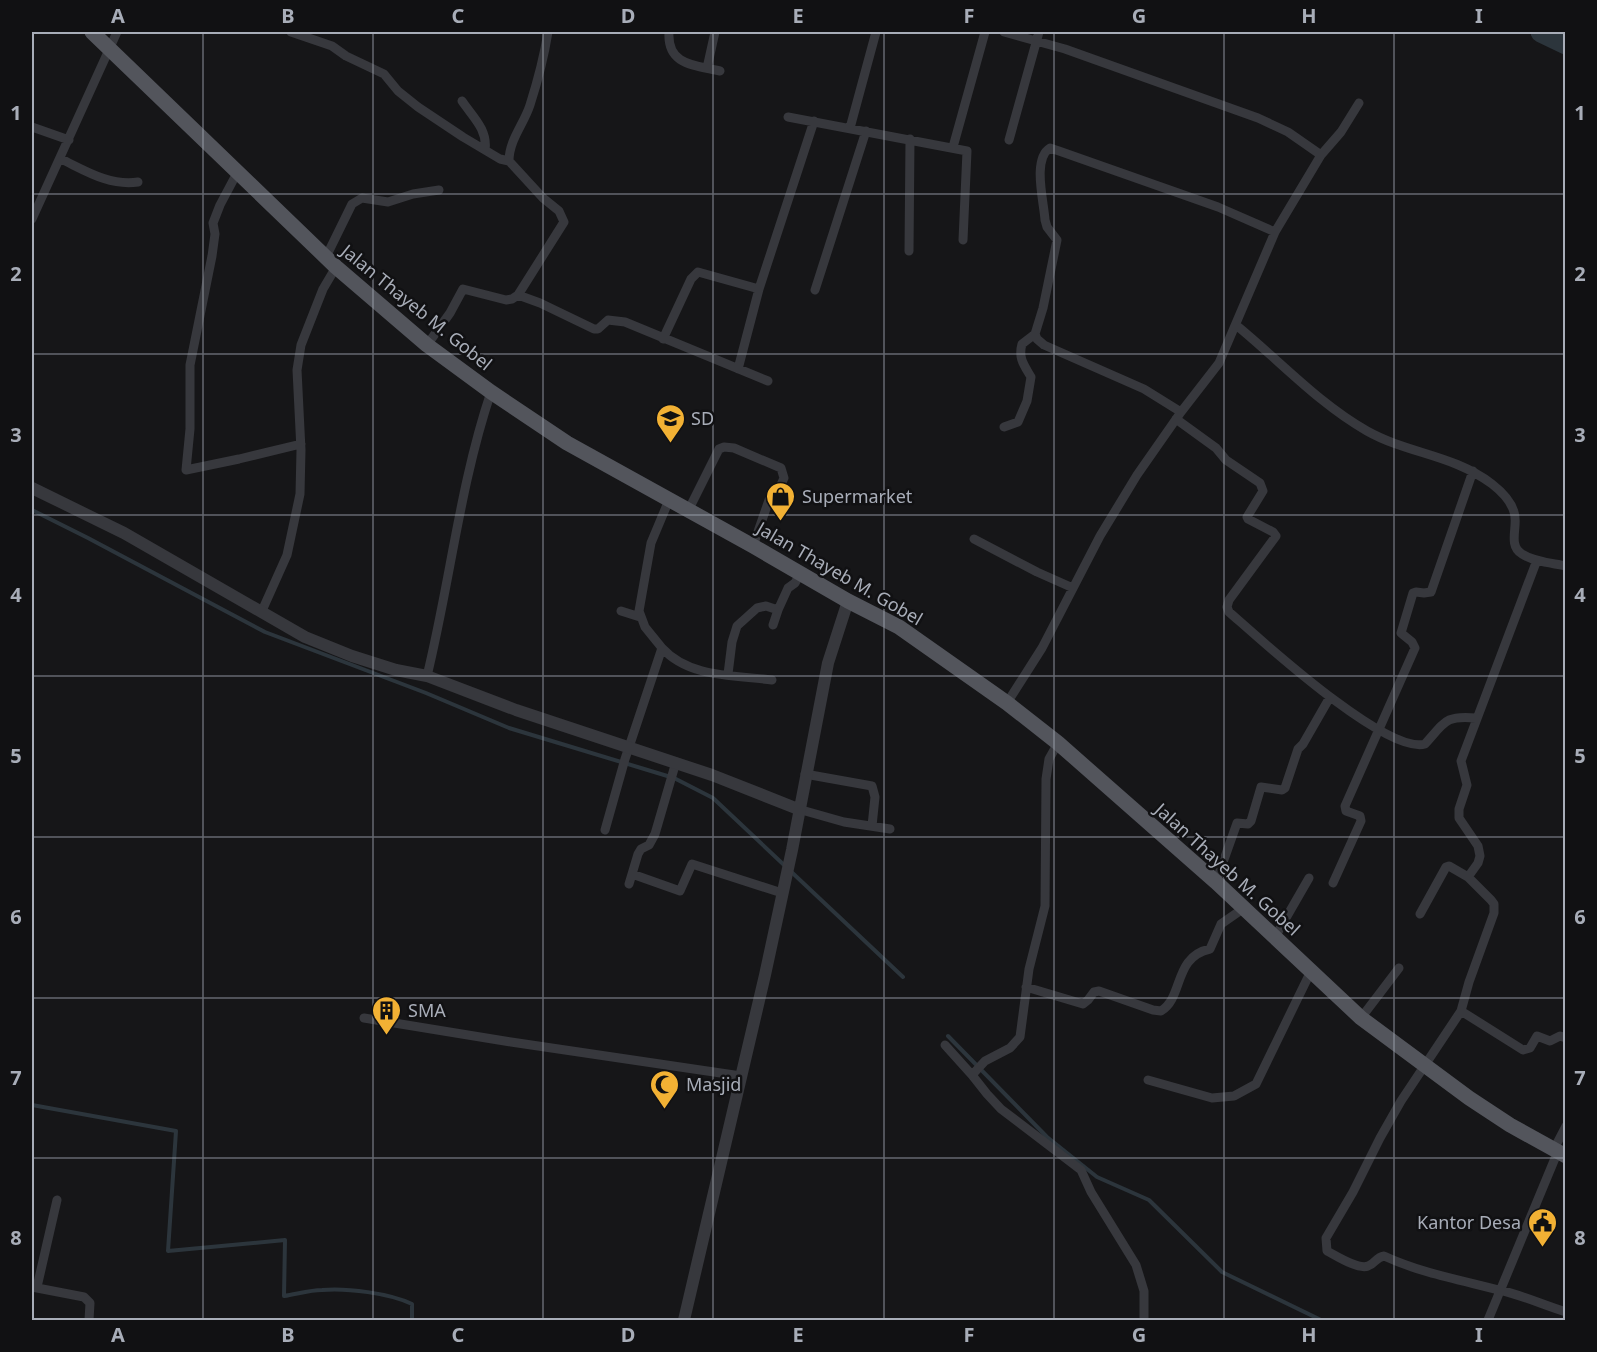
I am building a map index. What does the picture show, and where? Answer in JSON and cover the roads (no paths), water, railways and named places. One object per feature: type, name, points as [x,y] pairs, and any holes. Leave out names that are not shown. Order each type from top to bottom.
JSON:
[{"type":"main road","name":"Jalan Thayeb M. Gobel","points":[[92,32],[331,262],[427,345],[491,392],[567,443],[848,601],[899,627],[1007,703],[1058,743],[1216,882],[1361,1018],[1469,1098],[1510,1125],[1559,1152]]},
{"type":"street","points":[[32,219],[117,32]]},
{"type":"street","points":[[291,32],[332,46],[346,56],[384,74],[411,102],[486,150],[509,161],[527,183],[559,211],[564,222],[518,295],[506,300],[462,289],[450,313],[427,345]]},
{"type":"street","points":[[509,161],[510,149],[530,106],[542,65],[548,32]]},
{"type":"street","points":[[669,32],[669,45],[675,55],[684,62],[720,71]]},
{"type":"street","points":[[707,68],[715,32]]},
{"type":"street","points":[[850,128],[876,32]]},
{"type":"street","points":[[953,147],[985,32]]},
{"type":"street","points":[[1004,32],[1038,36],[1065,49],[1258,118],[1288,132],[1321,155]]},
{"type":"street","points":[[1009,140],[1038,36]]},
{"type":"street","points":[[462,101],[483,130],[486,150]]},
{"type":"street","points":[[1007,703],[1042,648],[1100,536],[1137,475],[1219,363],[1275,232],[1321,155],[1341,132],[1359,103]]},
{"type":"street","points":[[788,117],[967,151],[963,240]]},
{"type":"street","points":[[738,369],[759,289],[814,121]]},
{"type":"street","points":[[32,127],[69,140]]},
{"type":"street","points":[[815,290],[866,131]]},
{"type":"street","points":[[909,251],[910,139]]},
{"type":"street","points":[[1005,427],[1018,422],[1027,401],[1031,378],[1019,355],[1022,344],[1035,334],[1043,308],[1057,240],[1047,227],[1040,176],[1043,155],[1050,148],[1218,207],[1275,232]]},
{"type":"street","points":[[60,159],[106,180],[127,184],[138,182]]},
{"type":"street","points":[[237,173],[213,223],[215,234],[212,256],[190,365],[190,429],[186,470],[301,444]]},
{"type":"street","points":[[261,613],[287,555],[301,486],[299,352],[352,204],[356,200],[369,198],[388,202],[413,194],[439,190]]},
{"type":"street","points":[[663,339],[691,279],[698,272],[759,289]]},
{"type":"street","points":[[518,295],[594,329],[598,329],[608,320],[617,320],[768,381]]},
{"type":"street","points":[[1236,325],[1317,397],[1366,430],[1473,471],[1495,487],[1510,503],[1515,517],[1515,547],[1521,554],[1566,566]]},
{"type":"street","points":[[1035,334],[1044,345],[1144,389],[1179,415],[1226,460],[1260,483],[1263,491],[1247,517],[1276,536],[1229,600],[1228,609],[1291,666],[1330,697],[1379,730],[1414,744],[1425,744],[1444,722],[1451,718],[1459,716],[1476,718]]},
{"type":"street","points":[[427,676],[477,432],[491,392]]},
{"type":"street","points":[[688,510],[719,449],[734,448],[781,468],[784,478],[769,500],[753,546]]},
{"type":"street","points":[[1333,884],[1361,821],[1360,816],[1346,811],[1345,806],[1415,648],[1412,642],[1401,633],[1411,597],[1415,592],[1431,592],[1473,471]]},
{"type":"street","points":[[32,488],[124,533],[305,637],[352,656],[396,670],[427,676],[627,753],[676,762],[798,809],[843,822],[891,829]]},
{"type":"street","points":[[669,500],[651,543],[639,605],[640,617],[662,648],[678,662],[705,673],[772,680]]},
{"type":"street","points":[[974,539],[1073,588]]},
{"type":"street","points":[[1468,877],[1480,856],[1478,846],[1459,818],[1459,809],[1467,785],[1461,761],[1537,560]]},
{"type":"street","points":[[773,625],[788,588],[795,583],[800,574]]},
{"type":"street","points":[[684,1320],[787,871],[832,648],[848,601]]},
{"type":"street","points":[[728,674],[737,626],[757,608],[766,606],[778,610]]},
{"type":"street","points":[[621,610],[640,617]]},
{"type":"street","points":[[605,830],[627,753],[662,648]]},
{"type":"street","points":[[1216,882],[1237,823],[1248,824],[1251,821],[1261,787],[1282,790],[1286,788],[1298,749],[1330,697]]},
{"type":"street","points":[[978,1068],[1010,1048],[1020,1037],[1030,963],[1045,906],[1046,779],[1049,759],[1058,743]]},
{"type":"street","points":[[628,884],[639,851],[649,845],[655,834],[676,762]]},
{"type":"street","points":[[805,774],[872,786],[875,797],[872,826]]},
{"type":"street","points":[[632,874],[680,891],[692,864],[782,893]]},
{"type":"street","points":[[1420,914],[1446,867],[1449,866],[1468,877],[1494,904],[1494,913],[1461,1011],[1401,1101],[1326,1238],[1325,1247],[1327,1251],[1363,1267],[1371,1266],[1375,1259],[1384,1256],[1400,1263],[1465,1283],[1500,1290],[1566,1312]]},
{"type":"street","points":[[1275,937],[1309,878]]},
{"type":"street","points":[[1026,987],[1083,1004],[1094,992],[1099,991],[1161,1011],[1170,1003],[1185,966],[1200,952],[1210,949],[1221,924],[1244,908]]},
{"type":"street","points":[[1361,1018],[1399,968]]},
{"type":"street","points":[[1148,1080],[1212,1098],[1234,1096],[1256,1084],[1311,971]]},
{"type":"street","points":[[1461,1011],[1523,1050],[1530,1048],[1538,1036],[1550,1041],[1560,1036],[1566,1038]]},
{"type":"street","points":[[364,1018],[741,1076]]},
{"type":"street","points":[[945,1045],[978,1068],[987,1094],[1001,1109],[1081,1170],[1091,1192],[1136,1265],[1144,1291],[1144,1320]]},
{"type":"street","points":[[1488,1320],[1559,1152],[1566,1125]]},
{"type":"street","points":[[57,1200],[34,1287],[84,1297],[90,1303],[89,1320]]},
{"type":"waterway","points":[[1541,32],[1566,44]]},
{"type":"waterway","points":[[32,510],[265,632],[426,693],[509,728],[674,778],[713,798],[903,977]]},
{"type":"waterway","points":[[948,1036],[1047,1137],[1097,1177],[1149,1200],[1222,1272],[1321,1320]]},
{"type":"waterway","points":[[32,1105],[176,1131],[168,1251],[285,1240],[284,1296],[332,1290],[380,1294],[412,1304],[412,1320]]},
{"type":"place","name":"SD","points":[[670,444]]},
{"type":"place","name":"Supermarket","points":[[781,522]]},
{"type":"place","name":"SMA","points":[[387,1036]]},
{"type":"place","name":"Masjid","points":[[665,1110]]},
{"type":"place","name":"Kantor Desa","points":[[1542,1248]]}]
